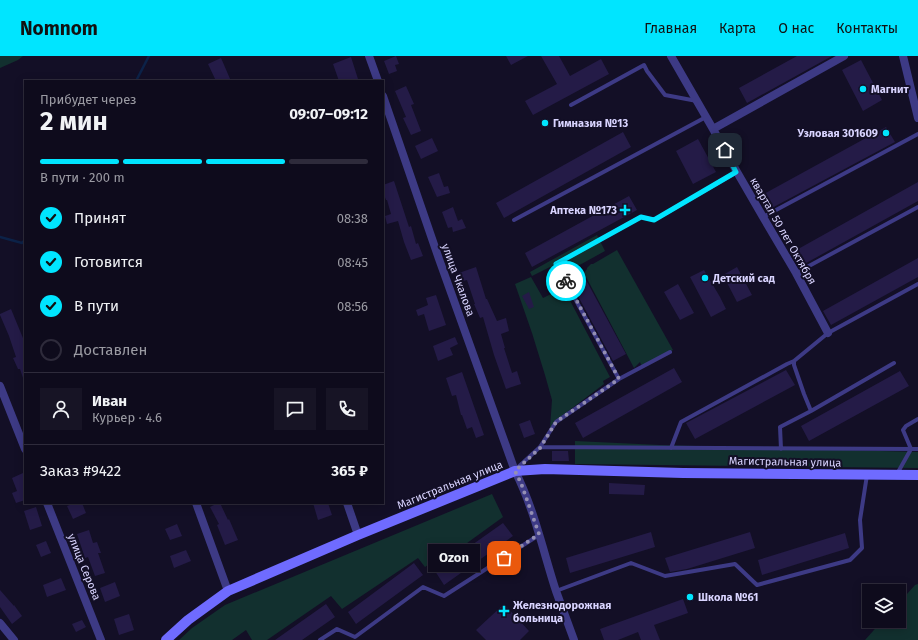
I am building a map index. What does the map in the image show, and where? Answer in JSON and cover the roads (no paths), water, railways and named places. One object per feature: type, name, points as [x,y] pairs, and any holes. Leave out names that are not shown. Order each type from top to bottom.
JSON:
[{"type":"main road","name":"Магистральная улица","points":[[166,640],[188,620],[228,591],[358,535],[515,471],[545,469],[683,473],[918,475]]},
{"type":"street","points":[[369,56],[378,80]]},
{"type":"street","name":"квартал 50 лет Октября","points":[[672,56],[736,172],[796,273],[828,333]]},
{"type":"street","points":[[713,129],[844,56]]},
{"type":"street","points":[[903,56],[918,118]]},
{"type":"street","name":"улица Чкалова","points":[[384,99],[439,259],[539,534],[556,591],[574,640]]},
{"type":"street","points":[[0,386],[24,446]]},
{"type":"street","name":"улица Серова","points":[[46,504],[101,640]]},
{"type":"street","points":[[196,504],[228,591]]},
{"type":"street","points":[[347,504],[358,535]]},
{"type":"street","points":[[0,623],[14,640]]},
{"type":"lane","points":[[571,105],[644,65],[647,72],[665,95],[697,101]]},
{"type":"lane","points":[[514,220],[706,117]]},
{"type":"lane","points":[[763,217],[918,134]]},
{"type":"lane","points":[[619,379],[556,264],[641,217],[654,220],[736,172]]},
{"type":"lane","points":[[796,273],[918,207]]},
{"type":"lane","points":[[671,448],[681,422],[780,367],[794,361],[828,333],[918,284]]},
{"type":"lane","points":[[515,471],[540,448],[556,422],[619,379],[670,352]]},
{"type":"lane","points":[[794,361],[801,387],[811,411]]},
{"type":"lane","points":[[781,449],[780,427],[811,411],[894,363]]},
{"type":"lane","points":[[911,449],[903,430],[906,426],[918,419]]},
{"type":"lane","points":[[540,448],[918,449]]},
{"type":"lane","points":[[897,475],[911,449]]},
{"type":"lane","points":[[556,591],[631,563],[665,576],[735,564],[757,585],[850,560],[862,548],[860,520],[867,474]]},
{"type":"lane","points":[[320,640],[337,629],[355,637],[423,587],[444,596],[539,534]]},
{"type":"waterway","points":[[137,80],[149,56]]},
{"type":"waterway","points":[[0,237],[22,243],[24,241]]},
{"type":"place","name":"Магнит","points":[[863,89]]},
{"type":"place","name":"Гимназия №13","points":[[545,123]]},
{"type":"place","name":"Узловая 301609","points":[[886,133]]},
{"type":"place","name":"Аптека №173","points":[[625,210]]},
{"type":"place","name":"Детский сад","points":[[705,278]]},
{"type":"place","name":"Ozon","points":[[504,558]]},
{"type":"place","name":"Школа №61","points":[[690,597]]},
{"type":"place","name":"Железнодорожная больница","points":[[504,611]]}]
